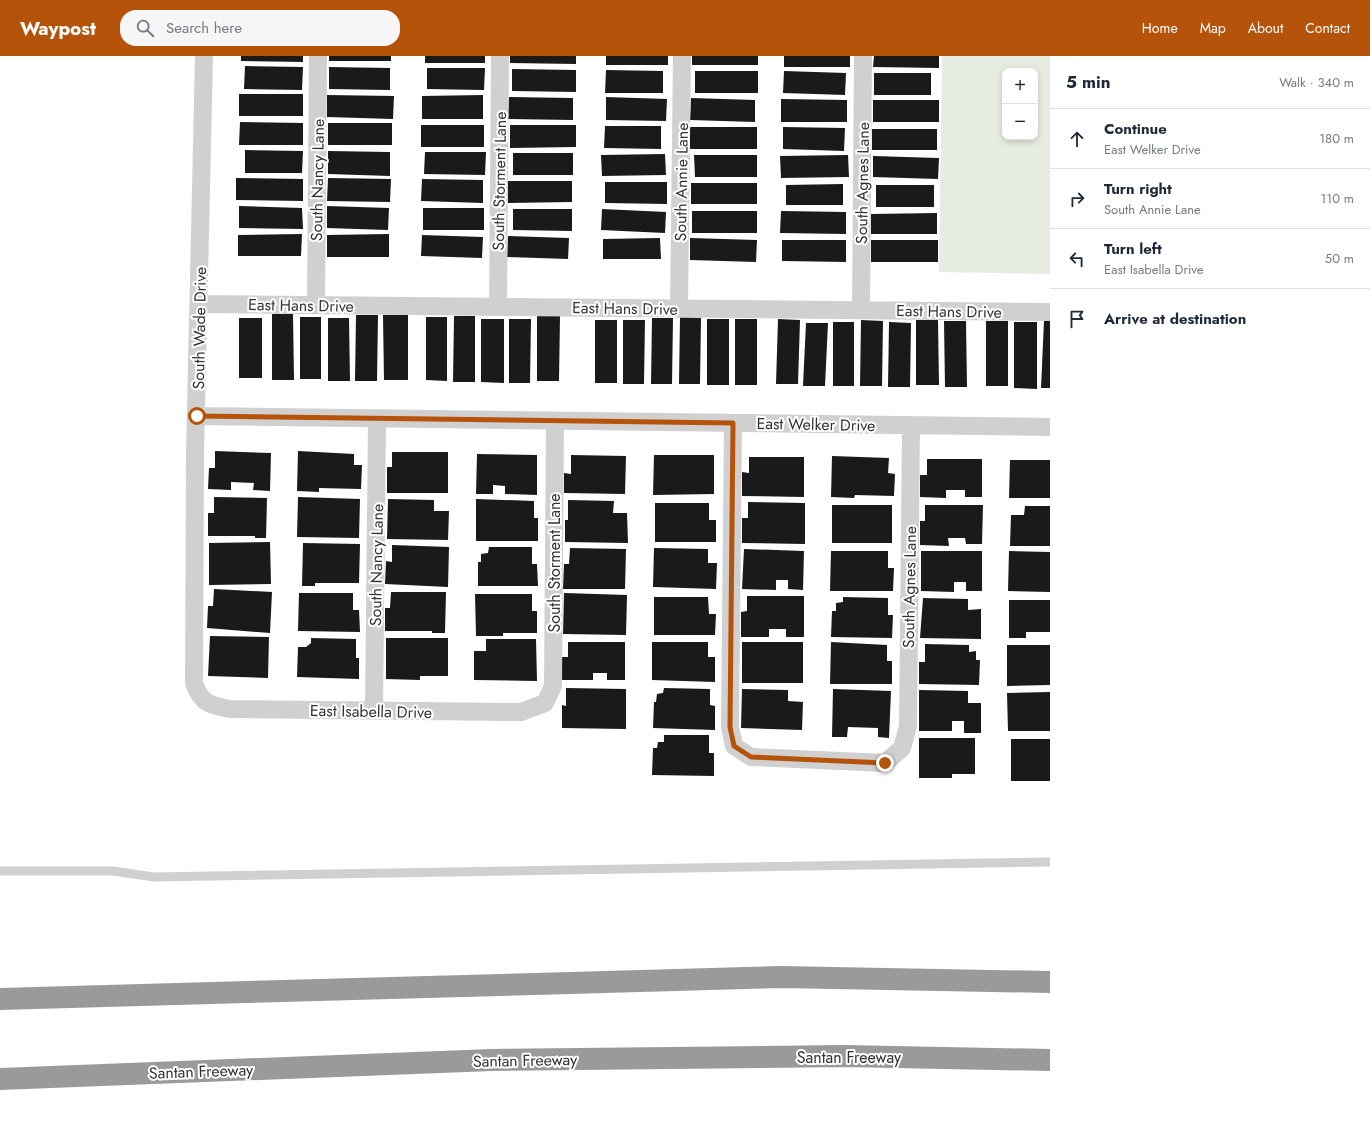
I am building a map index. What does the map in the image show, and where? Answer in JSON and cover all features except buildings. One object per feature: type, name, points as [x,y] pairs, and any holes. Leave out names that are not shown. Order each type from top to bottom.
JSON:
[{"type":"highway","points":[[0,999],[781,977],[1050,982]]},
{"type":"highway","points":[[0,994],[108,995]]},
{"type":"highway","name":"Santan Freeway","points":[[0,1079],[492,1060],[844,1056],[1050,1060]]},
{"type":"street","name":"South Wade Drive","points":[[198,696],[194,684],[197,416],[204,56]]},
{"type":"street","name":"South Nancy Lane","points":[[316,305],[318,56]]},
{"type":"street","name":"South Storment Lane","points":[[498,307],[500,56]]},
{"type":"street","name":"South Annie Lane","points":[[679,309],[682,56]]},
{"type":"street","name":"South Agnes Lane","points":[[861,310],[863,56]]},
{"type":"street","name":"East Hans Drive","points":[[200,304],[1050,312]]},
{"type":"street","name":"East Welker Drive","points":[[197,416],[1050,426]]},
{"type":"street","name":"South Nancy Lane","points":[[374,711],[377,419]]},
{"type":"street","name":"South Storment Lane","points":[[545,703],[553,686],[555,421]]},
{"type":"street","name":"South Agnes Lane","points":[[733,423],[730,727],[734,746],[751,757],[885,763],[902,748],[908,726],[910,425]]},
{"type":"street","name":"East Isabella Drive","points":[[198,696],[212,705],[228,709],[521,712],[545,703]]},
{"type":"lane","points":[[0,871],[113,871],[154,877],[1050,862]]},
{"type":"shaded area","points":[[942,56],[1050,56],[1050,274],[939,272]]},
{"type":"route","points":[[197,416],[733,423],[730,727],[734,746],[751,757],[885,763]]}]
